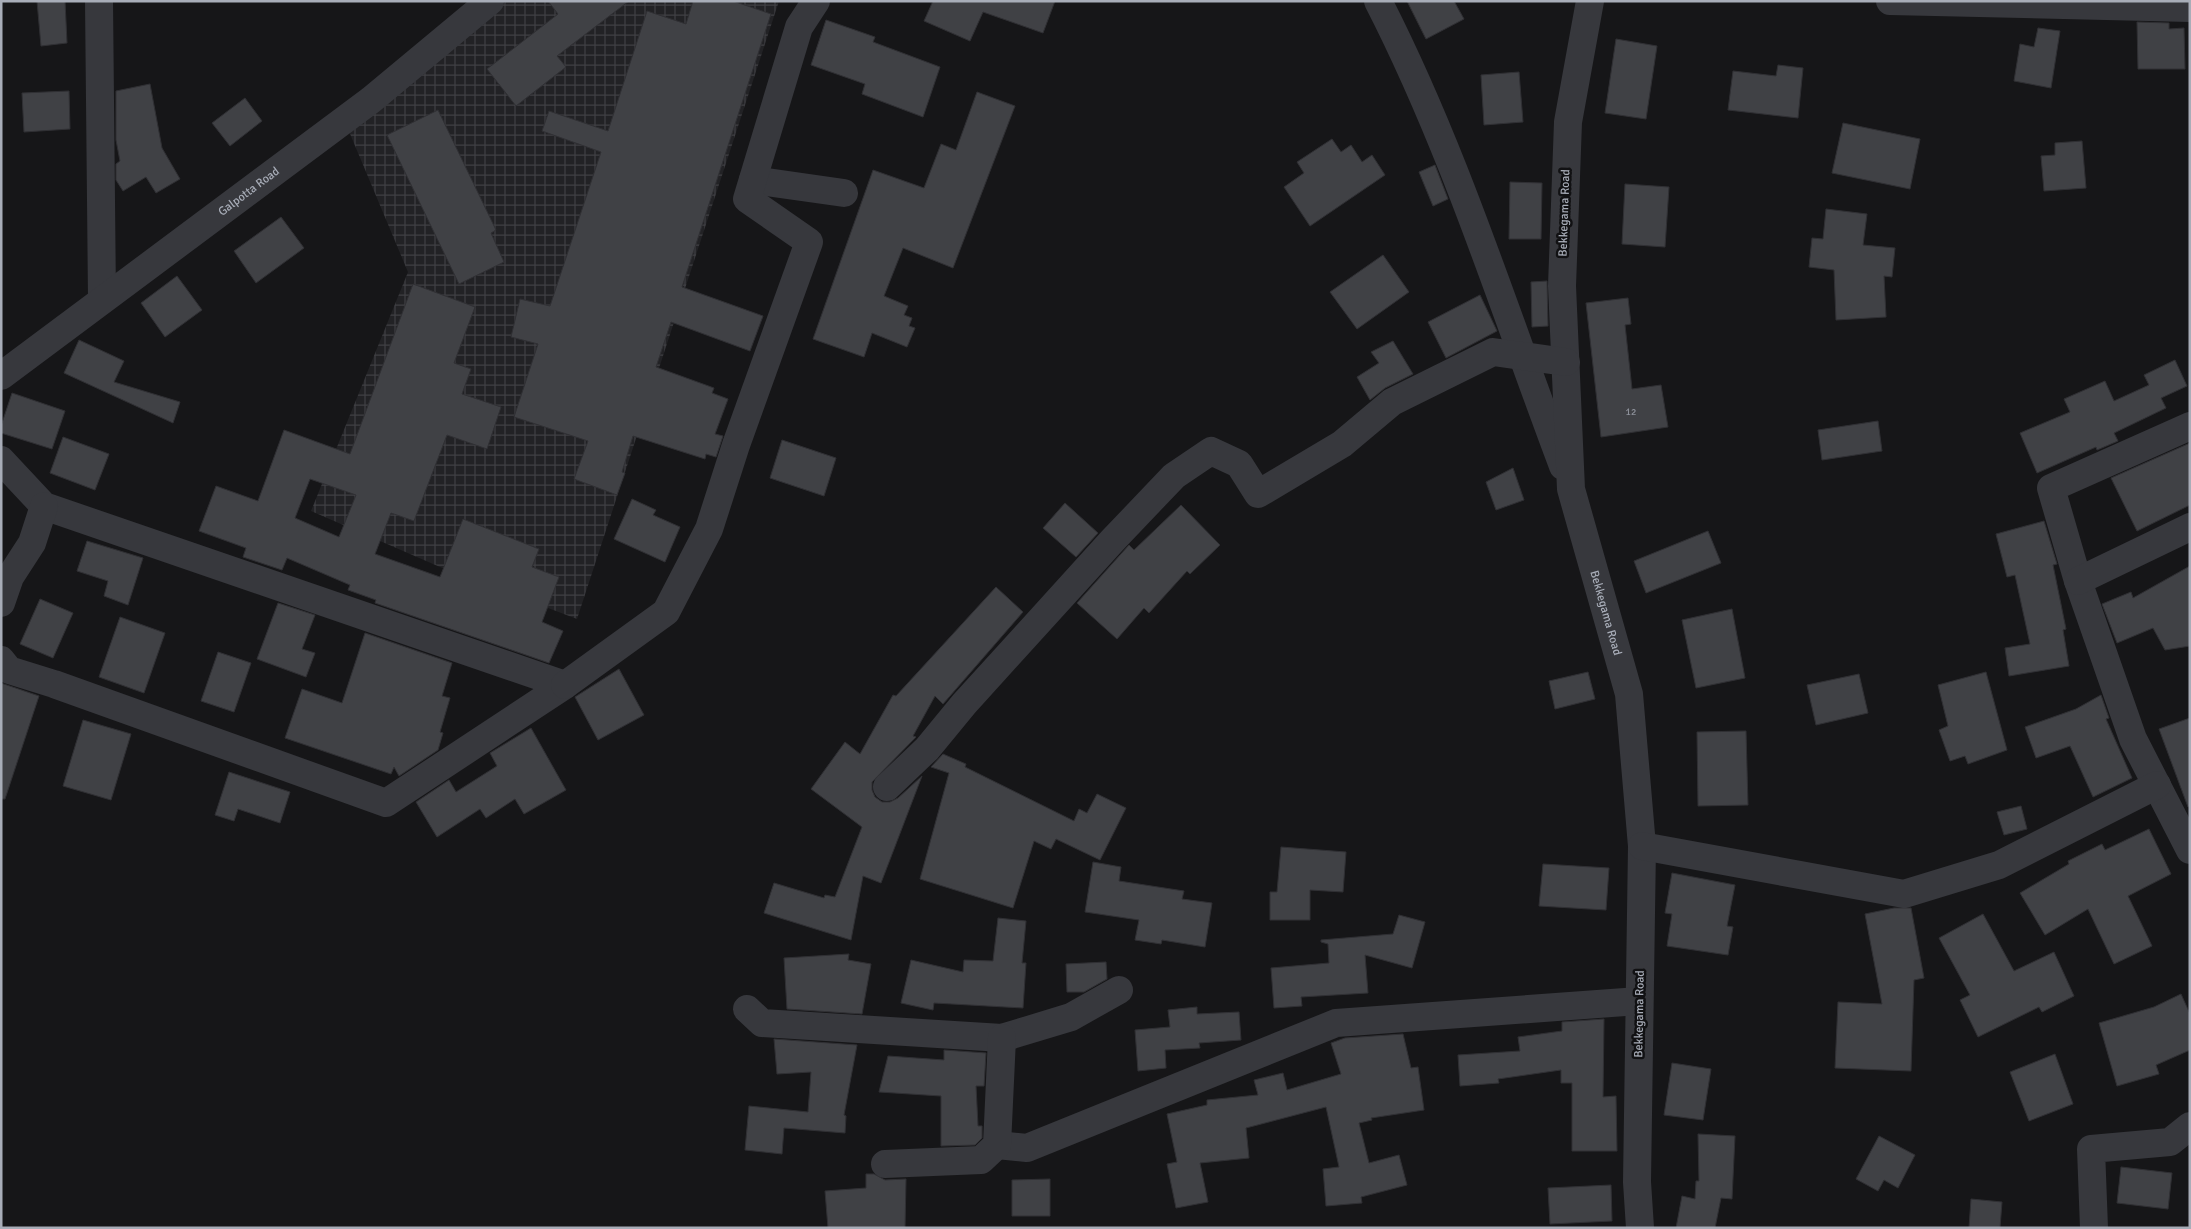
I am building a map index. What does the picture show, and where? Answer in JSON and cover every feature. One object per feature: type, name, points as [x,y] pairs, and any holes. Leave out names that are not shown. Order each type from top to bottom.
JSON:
[{"type":"street","points":[[99,1],[102,299]]},
{"type":"street","name":"Galpotta Road","points":[[1,376],[371,100],[490,1]]},
{"type":"street","points":[[1,660],[9,670],[54,684],[386,803],[565,685],[666,612],[709,530],[736,446],[809,242],[747,199],[799,27],[816,1]]},
{"type":"street","points":[[1378,1],[1403,51],[1449,158],[1571,488]]},
{"type":"street","name":"Bekkegama Road","points":[[1590,1],[1568,122],[1562,286],[1571,488],[1629,694],[1642,846],[1637,1182],[1640,1228]]},
{"type":"street","points":[[1890,1],[2190,8]]},
{"type":"street","points":[[753,180],[844,193]]},
{"type":"street","points":[[887,787],[927,749],[964,704],[1112,541],[1174,476],[1211,451],[1239,464],[1258,494],[1342,444],[1392,402],[1493,352],[1566,362]]},
{"type":"street","points":[[2190,426],[2051,488],[2078,581],[2133,739],[2190,850]]},
{"type":"street","points":[[1,460],[44,506],[565,685]]},
{"type":"street","points":[[1,603],[10,577],[32,543],[44,506]]},
{"type":"street","points":[[2078,581],[2190,527]]},
{"type":"street","points":[[1642,846],[1904,894],[1999,866],[2157,785]]},
{"type":"street","points":[[747,1009],[762,1023],[1002,1038],[1071,1017],[1119,990]]},
{"type":"street","points":[[997,1145],[1027,1148],[1336,1023],[1639,1001]]},
{"type":"street","points":[[885,1164],[981,1160],[997,1145],[1002,1038]]},
{"type":"street","points":[[2094,1228],[2091,1149],[2170,1142],[2190,1126]]},
{"type":"shaded area","points":[[506,1],[779,1],[577,619],[440,567],[311,511],[408,272],[348,129]]},
{"type":"building","points":[[37,1],[65,1],[67,43],[41,46]]},
{"type":"building","points":[[548,1],[629,1],[557,56],[566,67],[516,106],[487,69],[558,14]]},
{"type":"building","points":[[693,1],[733,1],[771,14],[682,287],[763,316],[750,351],[671,322],[656,367],[714,388],[712,393],[728,399],[715,434],[723,436],[716,457],[706,454],[705,459],[633,436],[622,472],[625,473],[617,495],[574,479],[588,441],[514,417],[538,344],[511,337],[520,299],[550,306],[601,152],[542,131],[549,111],[608,131],[647,11],[686,24]]},
{"type":"building","points":[[933,1],[1055,1],[1043,33],[983,12],[970,41],[924,21]]},
{"type":"building","points":[[1407,1],[1454,1],[1464,19],[1426,39]]},
{"type":"building","points":[[826,20],[875,37],[873,42],[940,67],[923,117],[862,94],[865,84],[811,65]]},
{"type":"building","points":[[2137,22],[2169,23],[2169,29],[2184,28],[2185,69],[2138,69]]},
{"type":"building","points":[[2038,28],[2060,31],[2051,88],[2014,81],[2020,44],[2034,47]]},
{"type":"building","points":[[1616,39],[1657,46],[1646,119],[1605,113]]},
{"type":"building","points":[[1778,65],[1803,68],[1798,118],[1728,110],[1733,71],[1776,76]]},
{"type":"building","points":[[1519,72],[1523,122],[1484,125],[1481,75]]},
{"type":"building","points":[[150,84],[162,148],[180,179],[156,193],[146,177],[123,191],[116,180],[116,164],[120,161],[116,140],[116,91]]},
{"type":"building","points":[[69,91],[70,129],[24,132],[22,93]]},
{"type":"building","points":[[977,92],[1015,106],[953,268],[903,248],[884,296],[908,306],[904,315],[912,318],[909,326],[915,328],[907,347],[872,333],[864,357],[813,339],[873,170],[924,188],[941,144],[956,150]]},
{"type":"building","points":[[245,98],[262,121],[230,146],[212,123]]},
{"type":"building","points":[[438,110],[496,230],[491,233],[504,262],[459,284],[387,135]]},
{"type":"building","points":[[1843,123],[1920,139],[1910,189],[1832,173]]},
{"type":"building","points":[[1332,139],[1341,152],[1351,145],[1362,162],[1372,155],[1385,175],[1310,226],[1284,187],[1304,173],[1297,162]]},
{"type":"building","points":[[2082,141],[2086,188],[2044,191],[2041,156],[2055,155],[2055,143]]},
{"type":"building","points":[[1435,165],[1448,199],[1433,206],[1419,172]]},
{"type":"building","points":[[1510,182],[1542,183],[1541,239],[1509,239]]},
{"type":"building","points":[[1625,184],[1669,187],[1665,247],[1622,244]]},
{"type":"building","points":[[1826,209],[1867,214],[1863,245],[1895,248],[1892,277],[1884,276],[1886,317],[1836,320],[1834,270],[1809,267],[1812,238],[1823,239]]},
{"type":"building","points":[[281,217],[304,248],[256,283],[234,251]]},
{"type":"building","points":[[1383,255],[1409,292],[1357,329],[1330,292]]},
{"type":"building","points":[[177,276],[202,310],[165,337],[141,303]]},
{"type":"building","points":[[1547,281],[1548,326],[1532,327],[1531,282]]},
{"type":"building","points":[[413,284],[475,307],[454,363],[471,369],[462,394],[501,407],[487,449],[447,435],[414,521],[391,513],[375,554],[440,577],[463,519],[539,549],[532,567],[559,577],[542,622],[563,631],[549,663],[375,603],[376,600],[348,590],[350,585],[287,558],[282,570],[243,557],[246,548],[199,531],[216,486],[258,501],[284,430],[350,454]],"holes":[[[310,479],[356,495],[339,537],[295,518]]]},
{"type":"building","points":[[1480,295],[1497,331],[1446,358],[1428,322]]},
{"type":"building","points":[[1628,298],[1631,324],[1625,325],[1632,389],[1661,385],[1668,427],[1601,437],[1586,303]]},
{"type":"building","points":[[79,340],[124,361],[114,382],[180,402],[173,423],[64,373]]},
{"type":"building","points":[[1393,341],[1413,374],[1385,388],[1370,400],[1357,377],[1379,363],[1371,352]]},
{"type":"building","points":[[2175,360],[2187,386],[2161,398],[2166,408],[2114,433],[2118,441],[2097,450],[2096,447],[2037,473],[2020,433],[2070,412],[2064,399],[2105,381],[2114,401],[2149,385],[2144,375]]},
{"type":"building","points":[[12,393],[65,411],[52,449],[1,433],[1,426]]},
{"type":"building","points":[[1878,421],[1882,451],[1822,460],[1818,430]]},
{"type":"building","points":[[63,437],[109,454],[95,490],[50,473]]},
{"type":"building","points":[[782,440],[836,458],[824,496],[770,478]]},
{"type":"building","points":[[2190,443],[2190,505],[2137,531],[2111,478]]},
{"type":"building","points":[[1513,468],[1524,500],[1496,510],[1486,482]]},
{"type":"building","points":[[632,499],[656,510],[653,515],[680,527],[665,562],[614,539]]},
{"type":"building","points":[[1065,503],[1098,533],[1076,557],[1043,528]]},
{"type":"building","points":[[1181,505],[1220,545],[1190,574],[1187,571],[1149,613],[1144,608],[1117,639],[1077,603],[1129,545],[1134,550]]},
{"type":"building","points":[[2044,521],[2057,564],[2053,565],[2066,629],[2063,630],[2069,666],[2009,676],[2005,648],[2030,644],[2015,575],[2007,577],[1996,534]]},
{"type":"building","points":[[1708,531],[1721,563],[1646,593],[1634,561]]},
{"type":"building","points":[[87,541],[143,558],[128,605],[104,596],[108,581],[77,571]]},
{"type":"building","points":[[2190,566],[2190,646],[2165,650],[2153,628],[2117,643],[2102,604],[2131,592],[2133,598]]},
{"type":"building","points":[[996,587],[1023,612],[943,704],[935,696],[913,736],[916,737],[872,782],[872,790],[875,797],[882,802],[890,802],[898,798],[922,776],[881,883],[863,876],[851,940],[764,913],[774,883],[824,898],[825,895],[835,897],[862,827],[811,789],[845,742],[860,754],[893,695],[896,696]]},
{"type":"building","points":[[40,599],[73,613],[53,658],[20,644]]},
{"type":"building","points":[[278,603],[315,615],[302,649],[315,653],[306,677],[257,659]]},
{"type":"building","points":[[1732,609],[1745,678],[1696,688],[1682,620]]},
{"type":"building","points":[[120,617],[165,633],[144,693],[99,677]]},
{"type":"building","points":[[365,633],[452,663],[442,696],[450,698],[440,732],[443,733],[438,750],[399,776],[394,767],[391,774],[285,738],[302,689],[342,703]]},
{"type":"building","points":[[218,652],[251,663],[234,712],[201,701]]},
{"type":"building","points":[[619,669],[644,715],[598,740],[575,697]]},
{"type":"building","points":[[1588,672],[1595,699],[1555,709],[1549,681]]},
{"type":"building","points":[[1986,672],[2007,750],[1968,764],[1965,756],[1950,761],[1939,730],[1948,726],[1938,685]]},
{"type":"building","points":[[1859,674],[1868,713],[1816,725],[1807,685]]},
{"type":"building","points":[[1,683],[39,696],[5,799],[1,799]]},
{"type":"building","points":[[2101,695],[2109,718],[2106,719],[2132,778],[2093,797],[2070,746],[2036,758],[2025,727],[2076,709]]},
{"type":"building","points":[[2190,718],[2190,806],[2188,807],[2159,729]]},
{"type":"building","points":[[83,720],[131,734],[111,800],[63,786]]},
{"type":"building","points":[[531,728],[566,790],[524,814],[515,799],[486,818],[480,809],[437,837],[416,802],[449,780],[456,792],[497,766],[490,753]]},
{"type":"building","points":[[1746,731],[1748,805],[1698,806],[1697,732]]},
{"type":"building","points":[[943,754],[966,764],[965,767],[1074,821],[1079,809],[1087,813],[1097,794],[1126,808],[1100,860],[1056,839],[1051,849],[1034,841],[1013,908],[920,879],[949,773],[931,767]]},
{"type":"building","points":[[229,772],[290,792],[280,823],[238,809],[234,821],[215,815]]},
{"type":"building","points":[[2021,806],[2027,829],[2004,835],[1997,812]]},
{"type":"building","points":[[2149,829],[2171,874],[2128,896],[2152,946],[2114,964],[2088,909],[2045,935],[2020,893],[2069,864],[2068,861],[2102,844],[2105,850]]},
{"type":"building","points":[[1281,847],[1346,852],[1343,892],[1310,890],[1310,920],[1270,920],[1270,892],[1277,892]]},
{"type":"building","points":[[1093,862],[1121,867],[1119,881],[1184,891],[1182,899],[1212,903],[1205,947],[1162,940],[1161,944],[1135,940],[1139,920],[1085,912]]},
{"type":"building","points":[[1543,864],[1609,868],[1606,910],[1539,906]]},
{"type":"building","points":[[1672,873],[1735,885],[1727,926],[1733,927],[1728,955],[1667,946],[1672,914],[1665,913]]},
{"type":"building","points":[[1894,908],[1911,908],[1924,978],[1914,980],[1911,1071],[1835,1068],[1838,1002],[1882,1004],[1865,914]]},
{"type":"building","points":[[1983,914],[2014,971],[2054,952],[2074,996],[2042,1012],[2039,1007],[1978,1037],[1960,1000],[1970,995],[1939,938]]},
{"type":"building","points":[[1399,915],[1425,922],[1412,968],[1365,955],[1368,993],[1301,997],[1302,1006],[1274,1008],[1271,968],[1329,963],[1328,944],[1321,942],[1321,940],[1393,934]]},
{"type":"building","points":[[998,918],[1026,921],[1022,963],[1026,963],[1023,1008],[934,1003],[933,1010],[901,1003],[911,960],[963,972],[964,960],[993,961]]},
{"type":"building","points":[[849,954],[848,960],[871,964],[862,1014],[787,1009],[784,958]]},
{"type":"building","points":[[1106,962],[1107,979],[1084,992],[1067,992],[1066,964]]},
{"type":"building","points":[[2181,994],[2190,1014],[2190,1050],[2156,1065],[2159,1074],[2117,1086],[2099,1023],[2154,1007]]},
{"type":"building","points":[[1197,1007],[1197,1014],[1239,1012],[1241,1040],[1199,1043],[1200,1048],[1165,1050],[1166,1068],[1138,1071],[1135,1030],[1170,1027],[1168,1010]]},
{"type":"building","points":[[1604,1019],[1603,1097],[1616,1096],[1617,1151],[1572,1151],[1572,1083],[1561,1083],[1561,1070],[1498,1079],[1499,1083],[1460,1086],[1458,1055],[1520,1051],[1518,1037],[1562,1031],[1562,1022]]},
{"type":"building","points":[[1403,1034],[1411,1068],[1418,1067],[1424,1110],[1371,1118],[1372,1120],[1359,1123],[1369,1163],[1399,1155],[1407,1185],[1361,1197],[1362,1203],[1326,1206],[1323,1169],[1339,1167],[1326,1107],[1246,1128],[1249,1158],[1200,1163],[1208,1202],[1176,1208],[1167,1164],[1177,1162],[1167,1114],[1207,1105],[1207,1100],[1258,1095],[1254,1080],[1283,1073],[1287,1090],[1341,1074],[1331,1043],[1345,1038]]},
{"type":"building","points":[[774,1039],[857,1045],[844,1115],[846,1116],[845,1133],[784,1128],[782,1154],[745,1150],[749,1106],[808,1112],[811,1072],[777,1074]]},
{"type":"building","points":[[944,1050],[986,1053],[984,1086],[976,1086],[978,1126],[982,1126],[982,1138],[975,1145],[941,1146],[941,1096],[879,1092],[888,1056],[944,1060]]},
{"type":"building","points":[[2055,1054],[2073,1104],[2029,1121],[2010,1072]]},
{"type":"building","points":[[1672,1063],[1711,1069],[1703,1120],[1664,1115]]},
{"type":"building","points":[[1698,1134],[1735,1136],[1732,1199],[1721,1198],[1715,1228],[1676,1228],[1682,1196],[1695,1199],[1696,1181],[1699,1181]]},
{"type":"building","points":[[1879,1136],[1915,1155],[1898,1188],[1884,1180],[1878,1191],[1856,1179]]},
{"type":"building","points":[[2121,1167],[2172,1173],[2168,1209],[2117,1203]]},
{"type":"building","points":[[866,1174],[874,1174],[885,1180],[906,1179],[905,1228],[828,1228],[825,1191],[866,1188]]},
{"type":"building","points":[[1050,1179],[1050,1216],[1012,1216],[1012,1180]]},
{"type":"building","points":[[1611,1185],[1612,1221],[1550,1224],[1548,1188]]},
{"type":"building","points":[[1971,1199],[2002,1202],[2000,1228],[1969,1228]]}]
